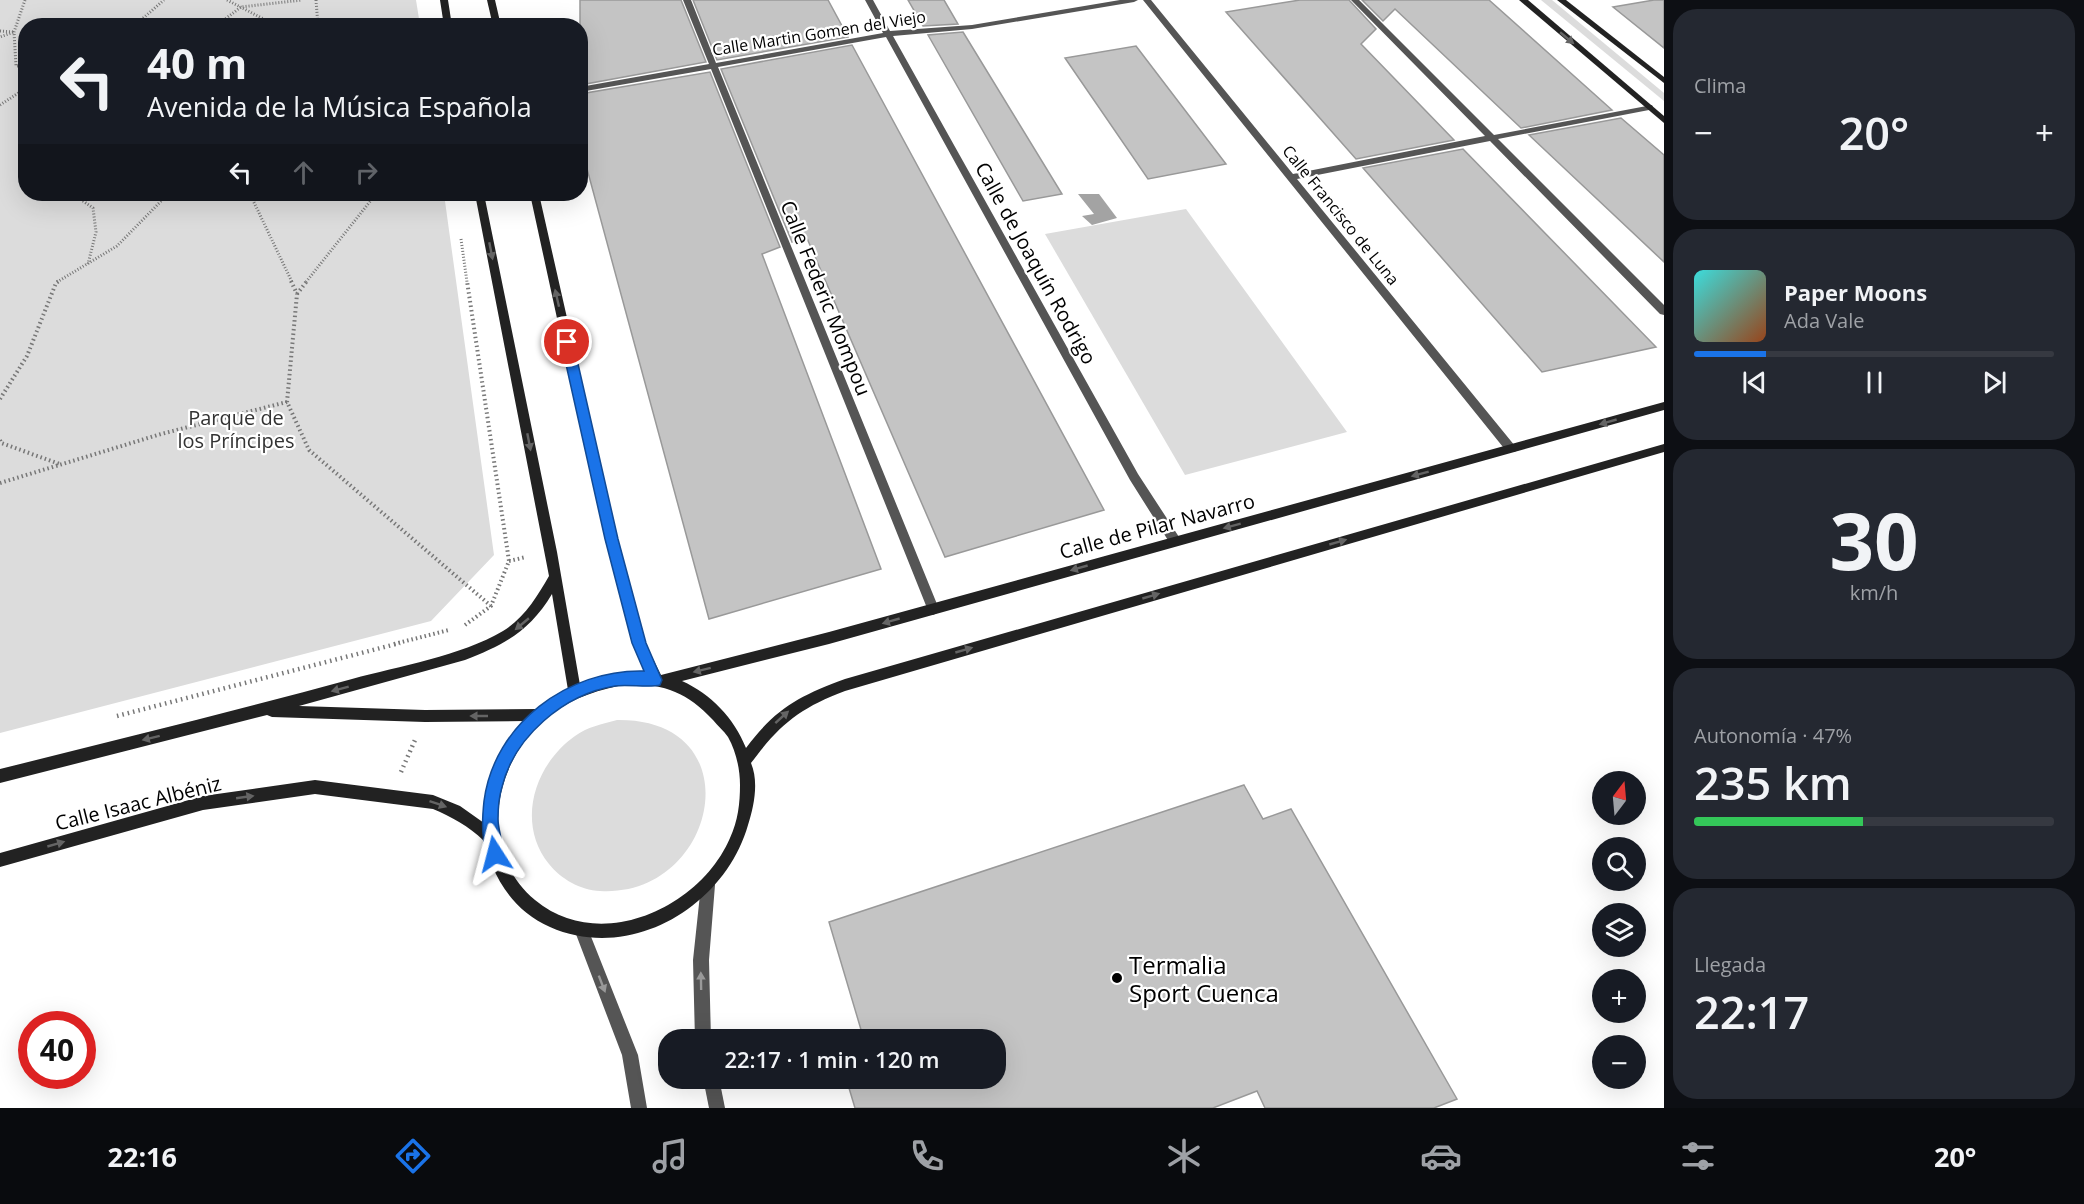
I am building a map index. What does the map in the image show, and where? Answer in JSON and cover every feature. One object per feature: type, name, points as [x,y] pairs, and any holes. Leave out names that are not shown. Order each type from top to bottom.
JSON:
[{"type":"street","points":[[444,0],[447,18]]},
{"type":"street","points":[[491,0],[494,18]]},
{"type":"street","name":"Calle Federic Mompou","points":[[687,0],[933,609]]},
{"type":"street","name":"Calle de Joaquín Rodrigo","points":[[869,0],[1134,477],[1175,541]]},
{"type":"street","name":"Calle Martin Gomen del Viejo","points":[[588,89],[889,34],[972,27],[1134,0]]},
{"type":"street","name":"Calle Francisco de Luna","points":[[1148,0],[1511,449]]},
{"type":"street","points":[[1354,0],[1491,140],[1664,311]]},
{"type":"street","points":[[1522,0],[1664,120]]},
{"type":"street","points":[[1561,0],[1664,81]]},
{"type":"street","points":[[1291,177],[1491,140],[1649,107]]},
{"type":"street","points":[[480,201],[555,577],[575,691]]},
{"type":"street","points":[[536,201],[612,539],[639,643],[657,680]]},
{"type":"street","name":"Calle de Pilar Navarro","points":[[657,680],[828,638],[1664,406]]},
{"type":"street","points":[[744,761],[768,730],[798,704],[845,685],[1664,448]]},
{"type":"street","points":[[0,776],[257,711],[447,660],[489,645],[507,636],[536,611],[555,577]]},
{"type":"street","points":[[615,679],[657,680],[689,691],[713,708],[732,732],[744,761],[747,792],[743,825],[730,856],[708,885],[681,908],[649,924],[615,931],[581,929],[547,918],[520,897],[501,869],[491,837],[491,804],[499,771],[516,741],[538,716],[562,697],[615,679]]},
{"type":"street","points":[[257,711],[425,716],[538,716]]},
{"type":"street","name":"Calle Isaac Albéniz","points":[[0,860],[203,803],[315,788],[433,802],[455,811],[491,837]]},
{"type":"street","points":[[703,1029],[701,960],[708,885]]},
{"type":"street","points":[[581,929],[630,1055],[639,1108]]},
{"type":"street","points":[[713,1089],[717,1108]]},
{"type":"path","points":[[18,18],[24,0]]},
{"type":"path","points":[[143,18],[164,0]]},
{"type":"path","points":[[227,0],[262,18]]},
{"type":"path","points":[[227,18],[241,7],[302,0]]},
{"type":"path","points":[[316,0],[317,18]]},
{"type":"path","points":[[18,19],[14,32],[16,66],[18,66]]},
{"type":"path","points":[[0,31],[14,32]]},
{"type":"path","points":[[0,37],[14,32]]},
{"type":"path","points":[[0,105],[18,93]]},
{"type":"path","points":[[83,201],[93,208],[96,232],[88,264]]},
{"type":"path","points":[[0,399],[27,356],[56,284],[117,246],[161,201]]},
{"type":"path","points":[[253,201],[297,294],[286,402],[309,450],[491,606]]},
{"type":"path","points":[[297,294],[370,201]]},
{"type":"path","points":[[459,229],[509,561],[491,606],[463,626]]},
{"type":"path","points":[[0,483],[161,434],[286,402]]},
{"type":"path","points":[[0,440],[1,443],[61,464]]},
{"type":"path","points":[[116,717],[452,629]]},
{"type":"green space","name":"Parque de los Príncipes","points":[[0,0],[416,0],[419,18],[18,18],[18,201],[445,201],[494,555],[431,621],[0,733]]},
{"type":"green space","points":[[1541,0],[1552,0],[1664,93],[1664,101]]},
{"type":"green space","points":[[1186,209],[1347,432],[1185,475],[1045,234]]},
{"type":"green space","points":[[617,720],[661,727],[689,747],[703,775],[704,807],[694,839],[672,867],[640,886],[600,891],[572,883],[549,864],[539,848],[533,831],[532,813],[534,796],[540,778],[549,762],[561,748],[585,730]]},
{"type":"shaded area","points":[[1078,194],[1099,194],[1117,218],[1092,225],[1082,216],[1094,214]]},
{"type":"building","points":[[580,0],[681,0],[706,62],[588,84],[588,18],[580,18]]},
{"type":"building","points":[[693,0],[828,0],[848,37],[717,60]]},
{"type":"building","points":[[908,0],[944,0],[958,24],[923,26]]},
{"type":"building","points":[[1300,0],[1349,0],[1376,29],[1361,44],[1454,140],[1356,159],[1226,12]]},
{"type":"building","points":[[1362,0],[1489,0],[1612,110],[1521,128],[1395,9],[1383,21]]},
{"type":"building","points":[[1664,0],[1664,48],[1613,7]]},
{"type":"building","points":[[963,32],[1062,194],[1023,201],[928,35]]},
{"type":"building","points":[[852,45],[1104,510],[945,557],[806,236],[792,242],[721,69]]},
{"type":"building","points":[[1136,46],[1226,164],[1148,179],[1065,58]]},
{"type":"building","points":[[710,72],[780,247],[762,254],[881,569],[709,619],[588,173],[588,93]]},
{"type":"building","points":[[1621,118],[1664,155],[1664,262],[1529,135]]},
{"type":"building","points":[[1463,149],[1656,347],[1542,372],[1363,168]]},
{"type":"building","name":"Termalia Sport Cuenca","points":[[1244,785],[1263,819],[1291,809],[1457,1099],[1434,1108],[1265,1108],[1257,1091],[1213,1108],[855,1108],[849,1089],[1006,1089],[1006,1029],[861,1029],[829,922]]},
{"type":"place","name":"Termalia Sport Cuenca","points":[[1117,978]]},
{"type":"route","points":[[495,854],[490,820],[494,787],[506,756],[526,728],[562,697],[588,686],[615,679],[655,680],[639,643],[612,539],[567,342]]}]
